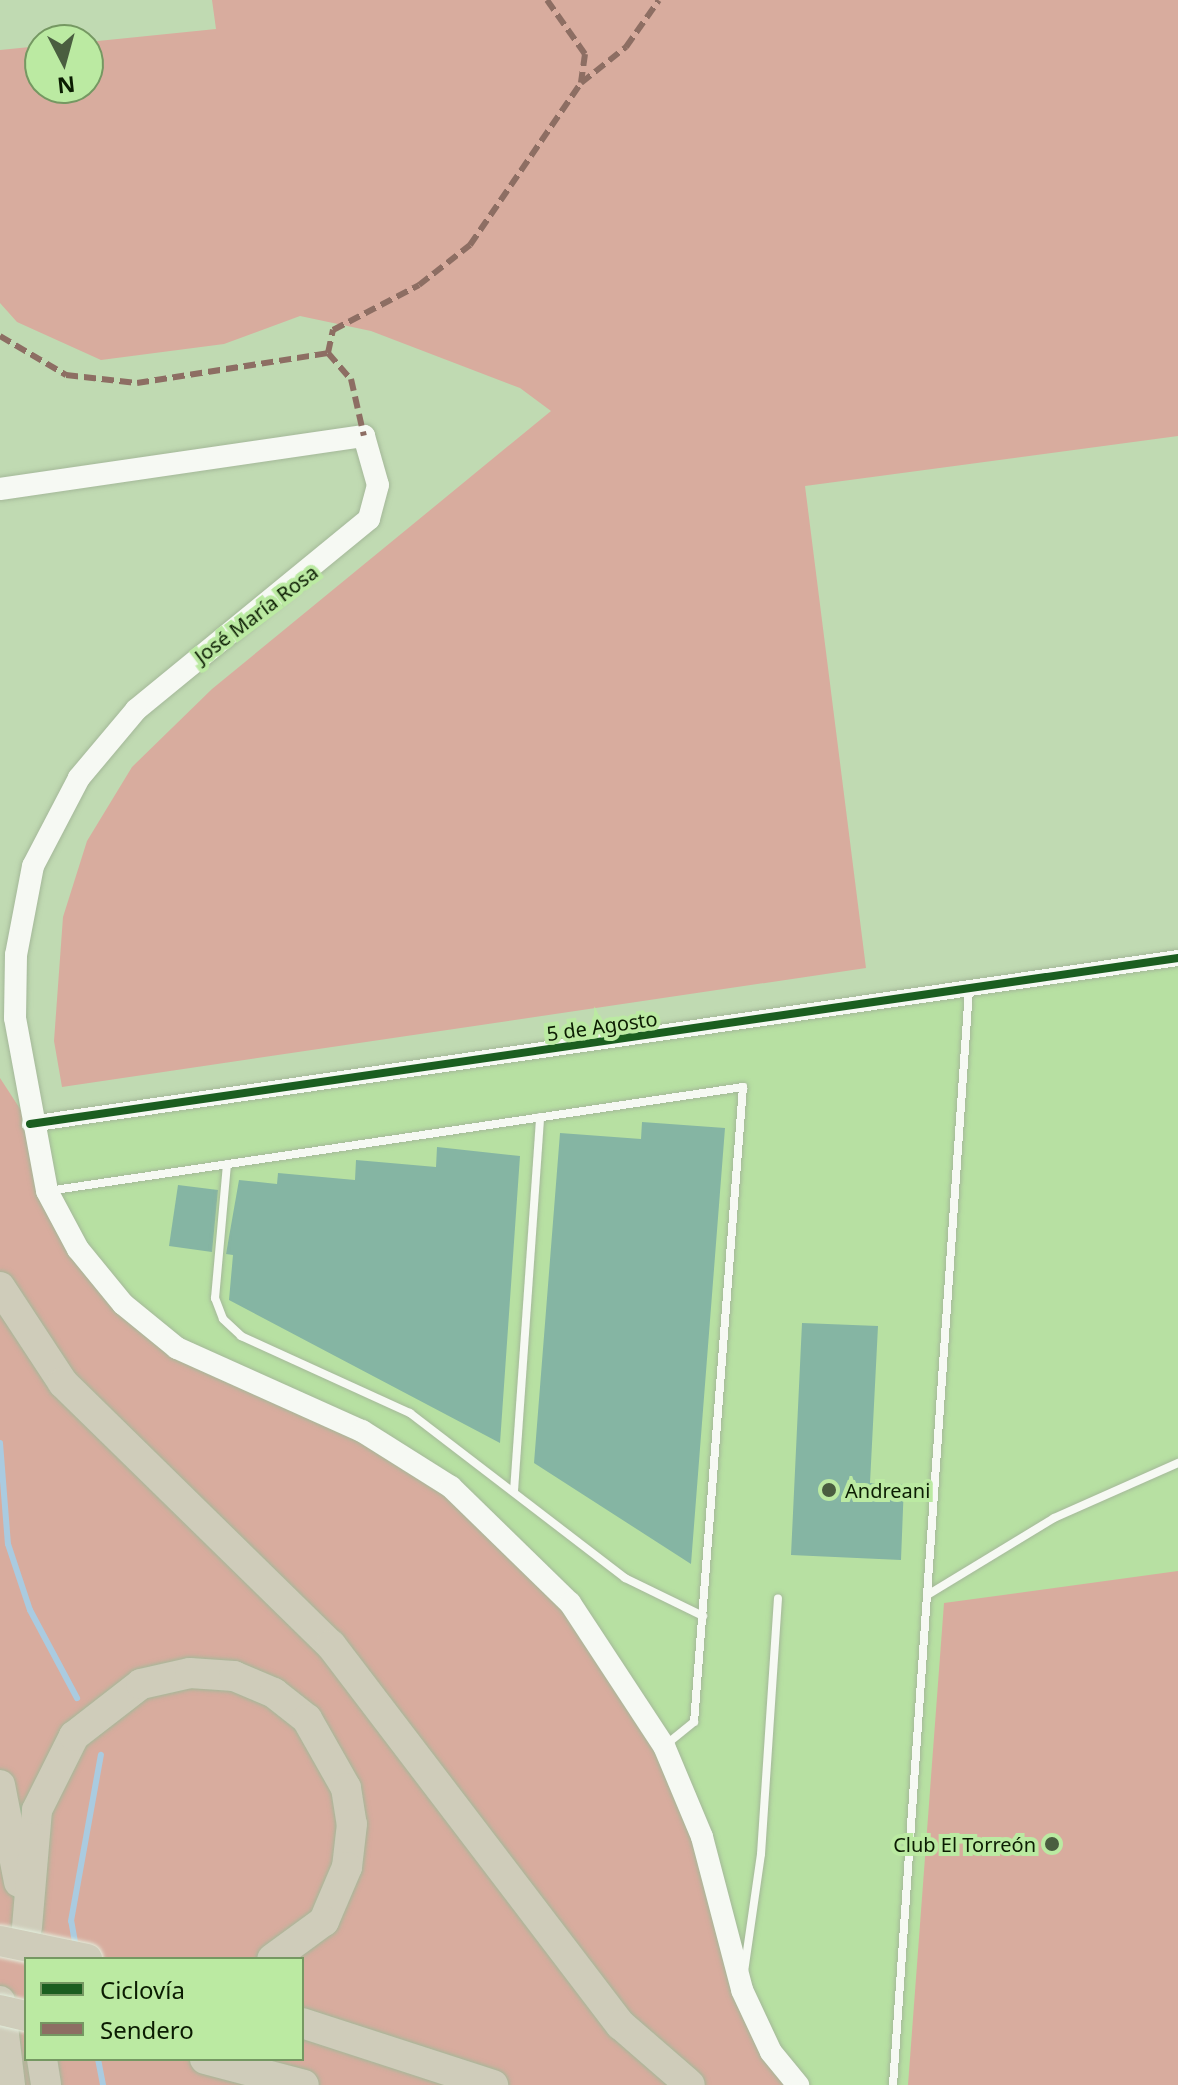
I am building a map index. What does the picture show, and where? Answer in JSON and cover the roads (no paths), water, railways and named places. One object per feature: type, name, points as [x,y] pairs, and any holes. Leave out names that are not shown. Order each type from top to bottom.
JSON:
[{"type":"highway","points":[[0,1287],[63,1383],[331,1645],[621,2025],[690,2085]]},
{"type":"highway","points":[[27,1927],[37,1810],[74,1736],[141,1684],[190,1673],[234,1676],[274,1693],[307,1719],[346,1788],[352,1824],[347,1867],[324,1921],[275,1957]]},
{"type":"highway","points":[[0,1785],[31,1957]]},
{"type":"highway","points":[[0,1941],[77,1957]]},
{"type":"highway","points":[[0,2001],[10,2085]]},
{"type":"highway","points":[[0,2010],[24,2016]]},
{"type":"highway","points":[[304,2024],[493,2085]]},
{"type":"highway","points":[[42,2061],[46,2085]]},
{"type":"highway","points":[[213,2061],[304,2085]]},
{"type":"main road","name":"José María Rosa","points":[[0,489],[364,436],[378,485],[369,519],[352,541],[136,710],[79,778],[53,822],[22,903],[16,955],[15,1018],[30,1124]]},
{"type":"main road","points":[[30,1124],[47,1191],[105,1282],[177,1348],[362,1431],[451,1487],[570,1603],[664,1746],[702,1837],[742,1990],[771,2052],[798,2085]]},
{"type":"street","name":"5 de Agosto","points":[[30,1124],[1178,958]]},
{"type":"lane","points":[[893,2085],[969,990]]},
{"type":"lane","points":[[47,1191],[743,1087],[694,1722],[664,1746]]},
{"type":"lane","points":[[514,1491],[540,1117]]},
{"type":"lane","points":[[227,1164],[215,1298],[223,1319],[241,1336],[410,1413],[625,1578],[703,1616]]},
{"type":"lane","points":[[929,1594],[1054,1518],[1178,1463]]},
{"type":"lane","points":[[742,1990],[761,1854],[778,1599]]},
{"type":"waterway","points":[[0,1443],[8,1544],[30,1610],[77,1698]]},
{"type":"waterway","points":[[76,1948],[71,1921],[101,1755]]},
{"type":"waterway","points":[[98,2061],[103,2085]]},
{"type":"place","name":"Andreani","points":[[829,1490]]},
{"type":"place","name":"Club El Torreón","points":[[1052,1844]]}]
